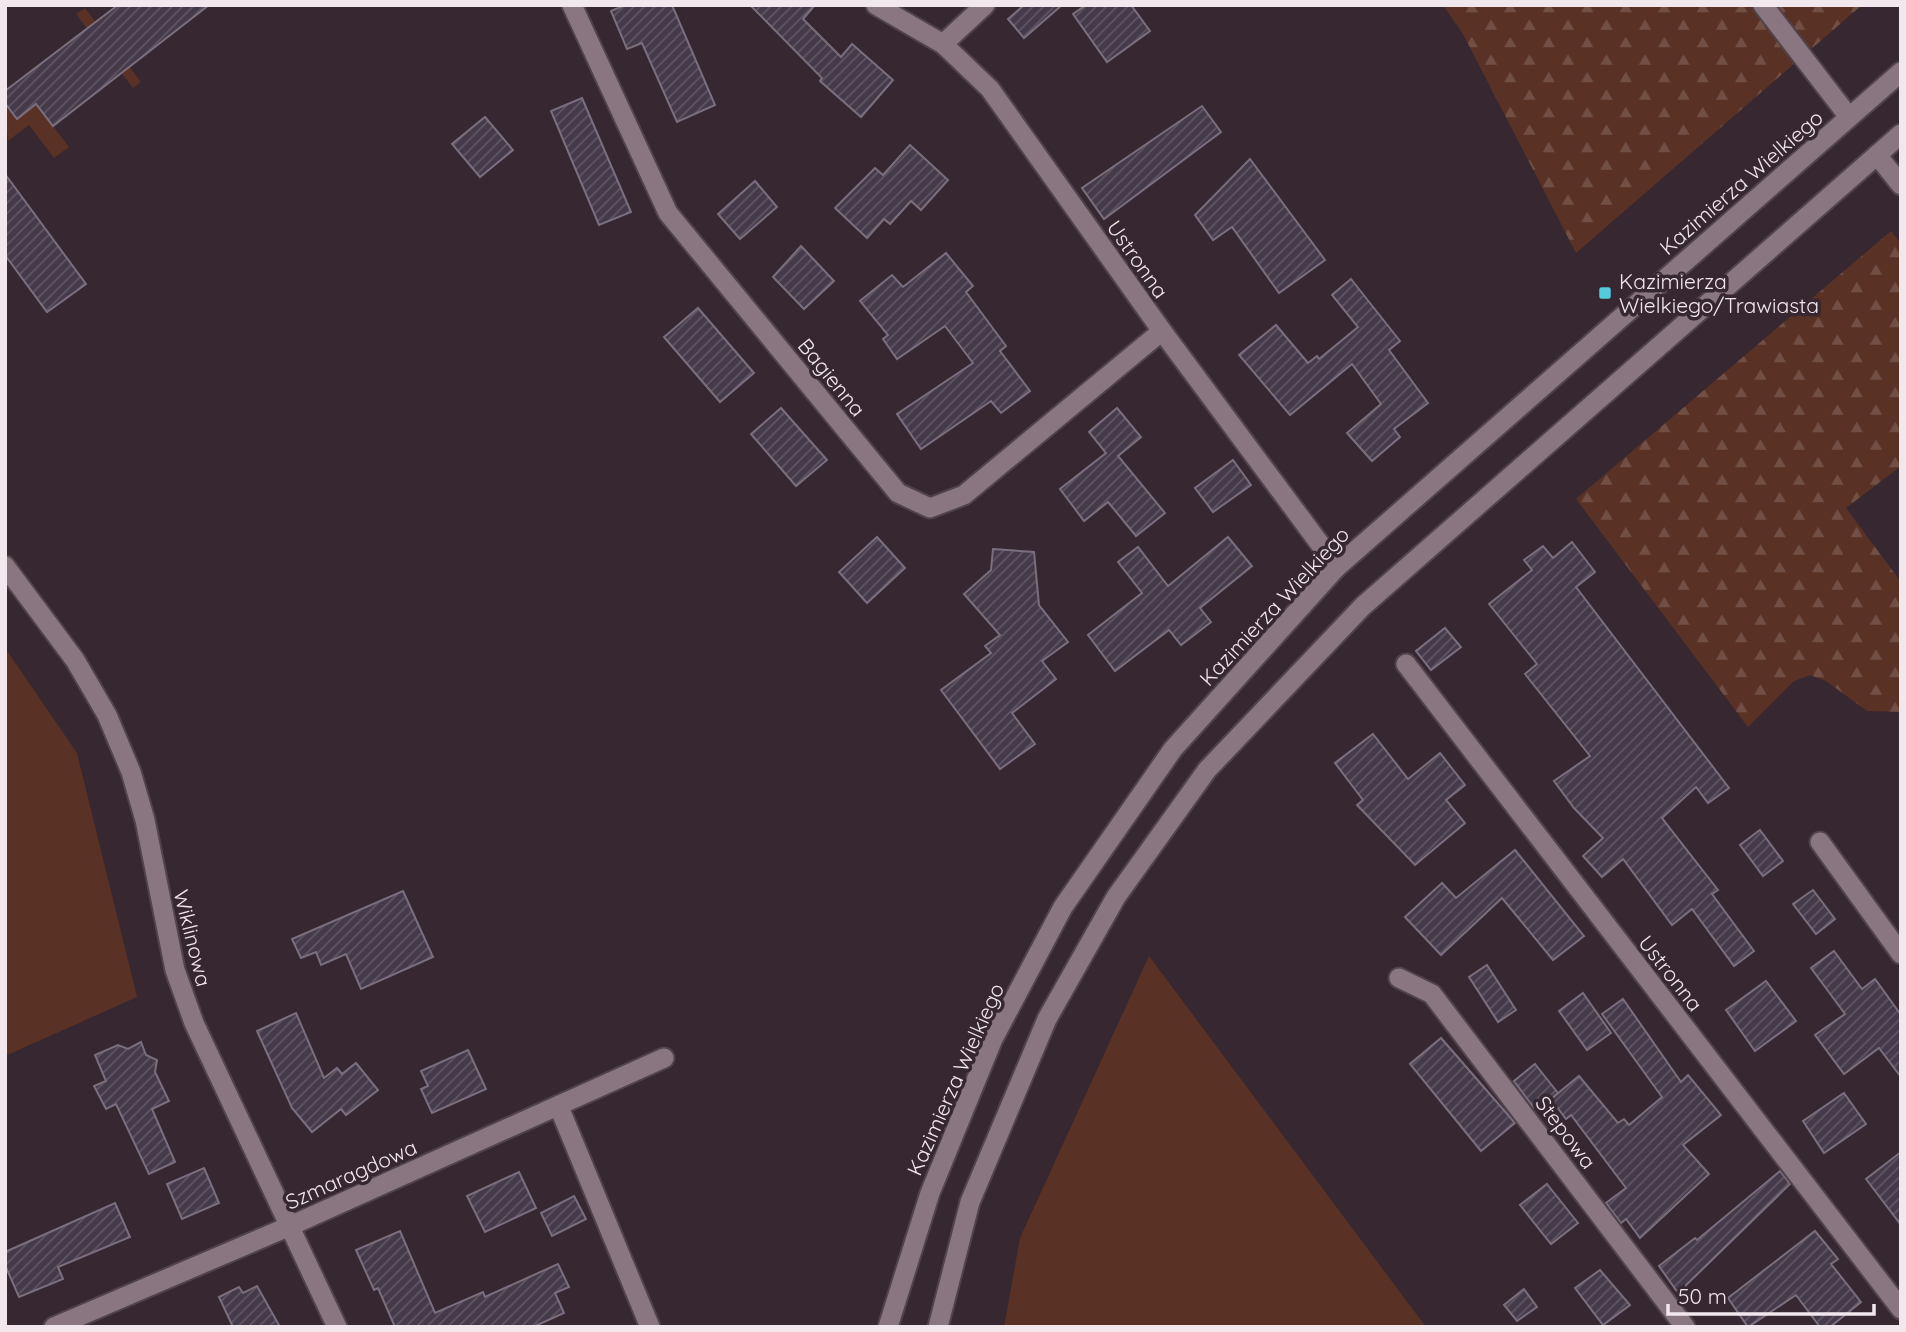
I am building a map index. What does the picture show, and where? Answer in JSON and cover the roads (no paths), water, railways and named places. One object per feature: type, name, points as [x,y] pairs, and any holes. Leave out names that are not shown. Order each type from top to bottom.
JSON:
[{"type":"street","name":"Bagienna","points":[[572,5],[668,213],[898,493],[930,508],[964,495],[1162,331]]},
{"type":"street","name":"Ustronna","points":[[876,5],[943,44],[990,89],[1162,331],[1337,567]]},
{"type":"street","points":[[943,44],[985,5]]},
{"type":"street","points":[[1763,5],[1849,117]]},
{"type":"street","name":"Kazimierza Wielkiego","points":[[888,1327],[930,1193],[993,1039],[1063,907],[1173,749],[1337,567],[1901,72]]},
{"type":"street","points":[[938,1327],[970,1202],[1047,1019],[1116,897],[1207,770],[1363,606],[1901,134]]},
{"type":"street","points":[[1877,155],[1901,184]]},
{"type":"street","name":"Wiklinowa","points":[[5,566],[75,660],[107,715],[131,772],[145,820],[158,892],[182,991],[209,1060],[337,1327]]},
{"type":"street","name":"Ustronna","points":[[1406,664],[1901,1309]]},
{"type":"street","points":[[1820,842],[1901,954]]},
{"type":"street","name":"Stepowa","points":[[1399,978],[1432,994],[1685,1327]]},
{"type":"street","name":"Szmaragdowa","points":[[54,1327],[290,1226],[664,1058]]},
{"type":"street","points":[[559,1107],[650,1327]]},
{"type":"place","name":"Kazimierza Wielkiego/Trawiasta","points":[[1605,293]]}]
